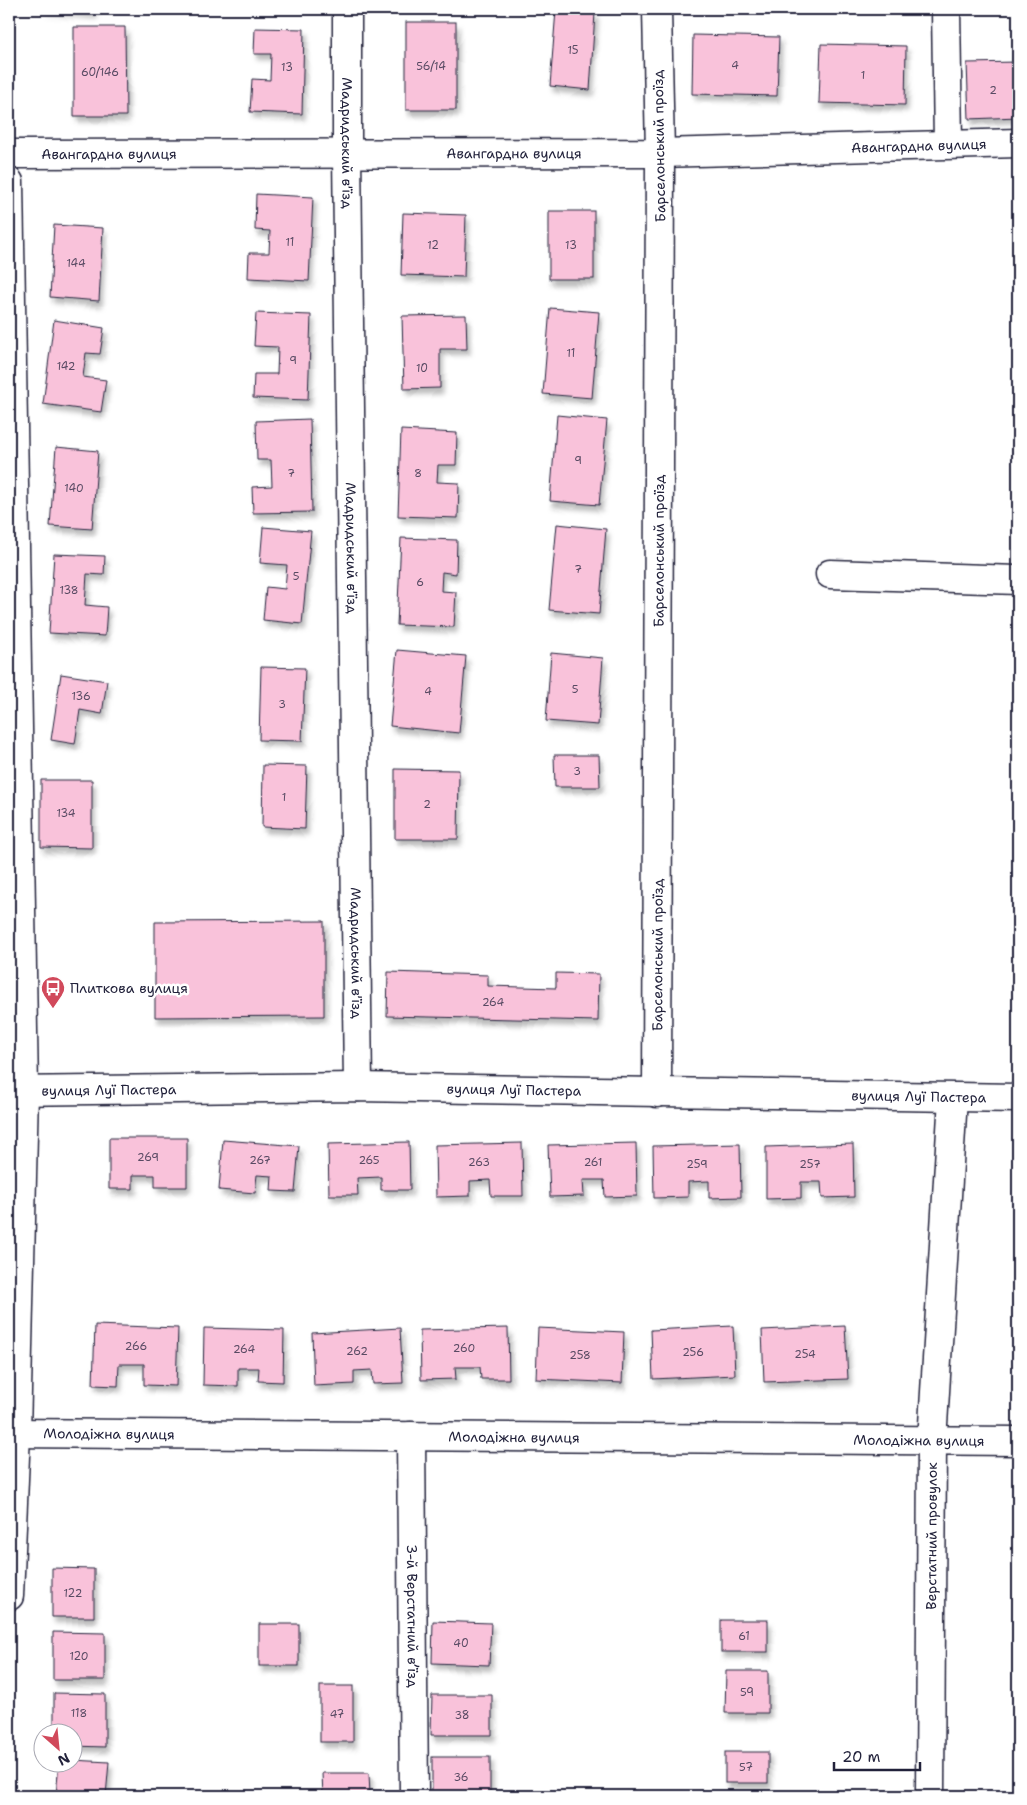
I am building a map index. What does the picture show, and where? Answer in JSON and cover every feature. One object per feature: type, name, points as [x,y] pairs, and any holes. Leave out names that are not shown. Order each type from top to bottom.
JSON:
[{"type":"street","name":"Мадридський в'їзд","points":[[348,9],[347,154],[358,1087]]},
{"type":"street","name":"Барселонський проїзд","points":[[657,9],[660,152],[657,1093]]},
{"type":"street","points":[[946,9],[948,144]]},
{"type":"street","name":"Авангардна вулиця","points":[[9,154],[660,152],[1018,143]]},
{"type":"street","points":[[9,182],[17,1091],[9,1596]]},
{"type":"street","points":[[830,574],[1018,580]]},
{"type":"street","name":"вулиця Луї Пастера","points":[[17,1091],[358,1087],[1018,1098]]},
{"type":"street","name":"Верстатний провулок","points":[[930,1796],[932,1441],[953,1098]]},
{"type":"street","name":"Молодіжна вулиця","points":[[12,1433],[1018,1441]]},
{"type":"street","name":"3-й Верстатний в’їзд","points":[[411,1436],[414,1796]]},
{"type":"building","points":[[45,9],[94,9],[94,13]]},
{"type":"building","points":[[556,10],[595,13],[590,90],[550,86]]},
{"type":"building","points":[[406,22],[456,22],[456,110],[406,110]]},
{"type":"building","points":[[74,27],[125,27],[126,116],[74,116]]},
{"type":"building","points":[[255,28],[304,29],[302,114],[250,112],[252,79],[270,80],[271,54],[254,54]]},
{"type":"building","points":[[693,35],[779,37],[777,96],[692,94]]},
{"type":"building","points":[[821,44],[906,46],[905,105],[819,103]]},
{"type":"building","points":[[1018,62],[1018,117],[969,119],[967,63]]},
{"type":"building","points":[[256,194],[313,197],[309,281],[248,278],[249,253],[269,253],[270,231],[255,230]]},
{"type":"building","points":[[549,211],[594,211],[594,279],[549,279]]},
{"type":"building","points":[[403,213],[466,215],[464,277],[401,275]]},
{"type":"building","points":[[54,225],[103,228],[99,301],[50,297]]},
{"type":"building","points":[[550,308],[599,312],[592,398],[543,394]]},
{"type":"building","points":[[256,313],[311,315],[308,400],[253,398],[254,374],[277,374],[278,347],[254,346]]},
{"type":"building","points":[[466,315],[467,349],[440,349],[440,388],[404,389],[402,316]]},
{"type":"building","points":[[54,320],[104,328],[100,354],[86,353],[83,377],[106,380],[101,412],[43,404]]},
{"type":"building","points":[[557,415],[607,420],[599,505],[550,501]]},
{"type":"building","points":[[310,419],[312,512],[253,513],[252,487],[272,486],[271,460],[257,460],[256,421]]},
{"type":"building","points":[[401,430],[457,433],[456,465],[438,465],[437,482],[459,483],[458,518],[398,516]]},
{"type":"building","points":[[56,447],[98,451],[92,529],[50,526]]},
{"type":"building","points":[[557,524],[606,529],[599,614],[549,610]]},
{"type":"building","points":[[263,527],[311,531],[302,624],[263,620],[266,587],[285,589],[287,565],[260,563]]},
{"type":"building","points":[[401,538],[457,540],[456,574],[442,572],[441,591],[456,592],[454,627],[397,625]]},
{"type":"building","points":[[54,554],[105,556],[104,575],[87,574],[85,605],[107,607],[105,636],[49,633]]},
{"type":"building","points":[[397,650],[466,656],[459,733],[390,726]]},
{"type":"building","points":[[551,653],[603,658],[598,725],[546,721]]},
{"type":"building","points":[[261,667],[305,668],[302,741],[259,740]]},
{"type":"building","points":[[61,674],[107,681],[102,714],[80,710],[75,744],[51,740]]},
{"type":"building","points":[[554,755],[599,755],[600,787],[555,787]]},
{"type":"building","points":[[263,765],[307,766],[305,829],[262,827]]},
{"type":"building","points":[[395,769],[459,770],[458,839],[395,839]]},
{"type":"building","points":[[41,780],[92,780],[92,848],[41,847]]},
{"type":"building","points":[[324,921],[324,1016],[155,1017],[155,922]]},
{"type":"building","points":[[388,972],[488,975],[488,986],[556,988],[556,973],[599,974],[598,1021],[387,1016]]},
{"type":"building","points":[[109,1138],[187,1138],[187,1187],[155,1187],[155,1175],[133,1175],[133,1189],[109,1189]]},
{"type":"building","points":[[223,1140],[299,1146],[295,1192],[271,1191],[272,1176],[257,1175],[255,1193],[219,1190]]},
{"type":"building","points":[[409,1142],[410,1190],[381,1190],[381,1177],[357,1178],[358,1195],[329,1195],[328,1144]]},
{"type":"building","points":[[522,1143],[523,1196],[491,1196],[490,1180],[470,1181],[470,1196],[436,1197],[435,1145]]},
{"type":"building","points":[[636,1143],[637,1196],[605,1197],[604,1180],[583,1180],[584,1196],[550,1197],[548,1145]]},
{"type":"building","points":[[740,1144],[741,1197],[709,1198],[709,1181],[688,1182],[688,1197],[654,1198],[653,1146]]},
{"type":"building","points":[[853,1144],[854,1197],[822,1198],[821,1182],[801,1182],[801,1198],[766,1199],[766,1147]]},
{"type":"building","points":[[95,1325],[178,1328],[176,1386],[144,1385],[144,1364],[119,1364],[118,1386],[93,1385]]},
{"type":"building","points":[[733,1326],[735,1375],[653,1379],[651,1330]]},
{"type":"building","points":[[845,1326],[848,1379],[764,1382],[762,1330]]},
{"type":"building","points":[[204,1328],[284,1330],[283,1382],[258,1381],[259,1368],[238,1368],[238,1386],[203,1385]]},
{"type":"building","points":[[400,1328],[403,1383],[373,1384],[372,1370],[354,1371],[354,1384],[314,1386],[312,1333]]},
{"type":"building","points":[[508,1328],[509,1379],[481,1379],[480,1367],[455,1367],[456,1379],[421,1380],[420,1330]]},
{"type":"building","points":[[538,1328],[624,1332],[622,1383],[536,1379]]},
{"type":"building","points":[[52,1568],[94,1569],[94,1617],[52,1617]]},
{"type":"building","points":[[721,1620],[768,1620],[768,1652],[721,1652]]},
{"type":"building","points":[[433,1621],[491,1623],[489,1665],[432,1663]]},
{"type":"building","points":[[259,1624],[299,1624],[299,1666],[259,1666]]},
{"type":"building","points":[[53,1632],[105,1633],[105,1680],[53,1680]]},
{"type":"building","points":[[726,1671],[768,1671],[768,1713],[725,1713]]},
{"type":"building","points":[[320,1686],[353,1686],[353,1742],[320,1742]]},
{"type":"building","points":[[54,1693],[105,1694],[105,1747],[82,1746],[82,1722],[54,1722]]},
{"type":"building","points":[[432,1695],[492,1695],[492,1735],[431,1735]]},
{"type":"building","points":[[725,1752],[768,1752],[768,1783],[725,1783]]},
{"type":"building","points":[[432,1757],[490,1757],[490,1796],[432,1796]]},
{"type":"building","points":[[82,1761],[109,1762],[106,1796],[56,1796],[58,1772],[82,1772]]},
{"type":"building","points":[[322,1773],[369,1773],[370,1796],[323,1796]]},
{"type":"place","name":"Плиткова вулиця","points":[[53,1009]]}]
